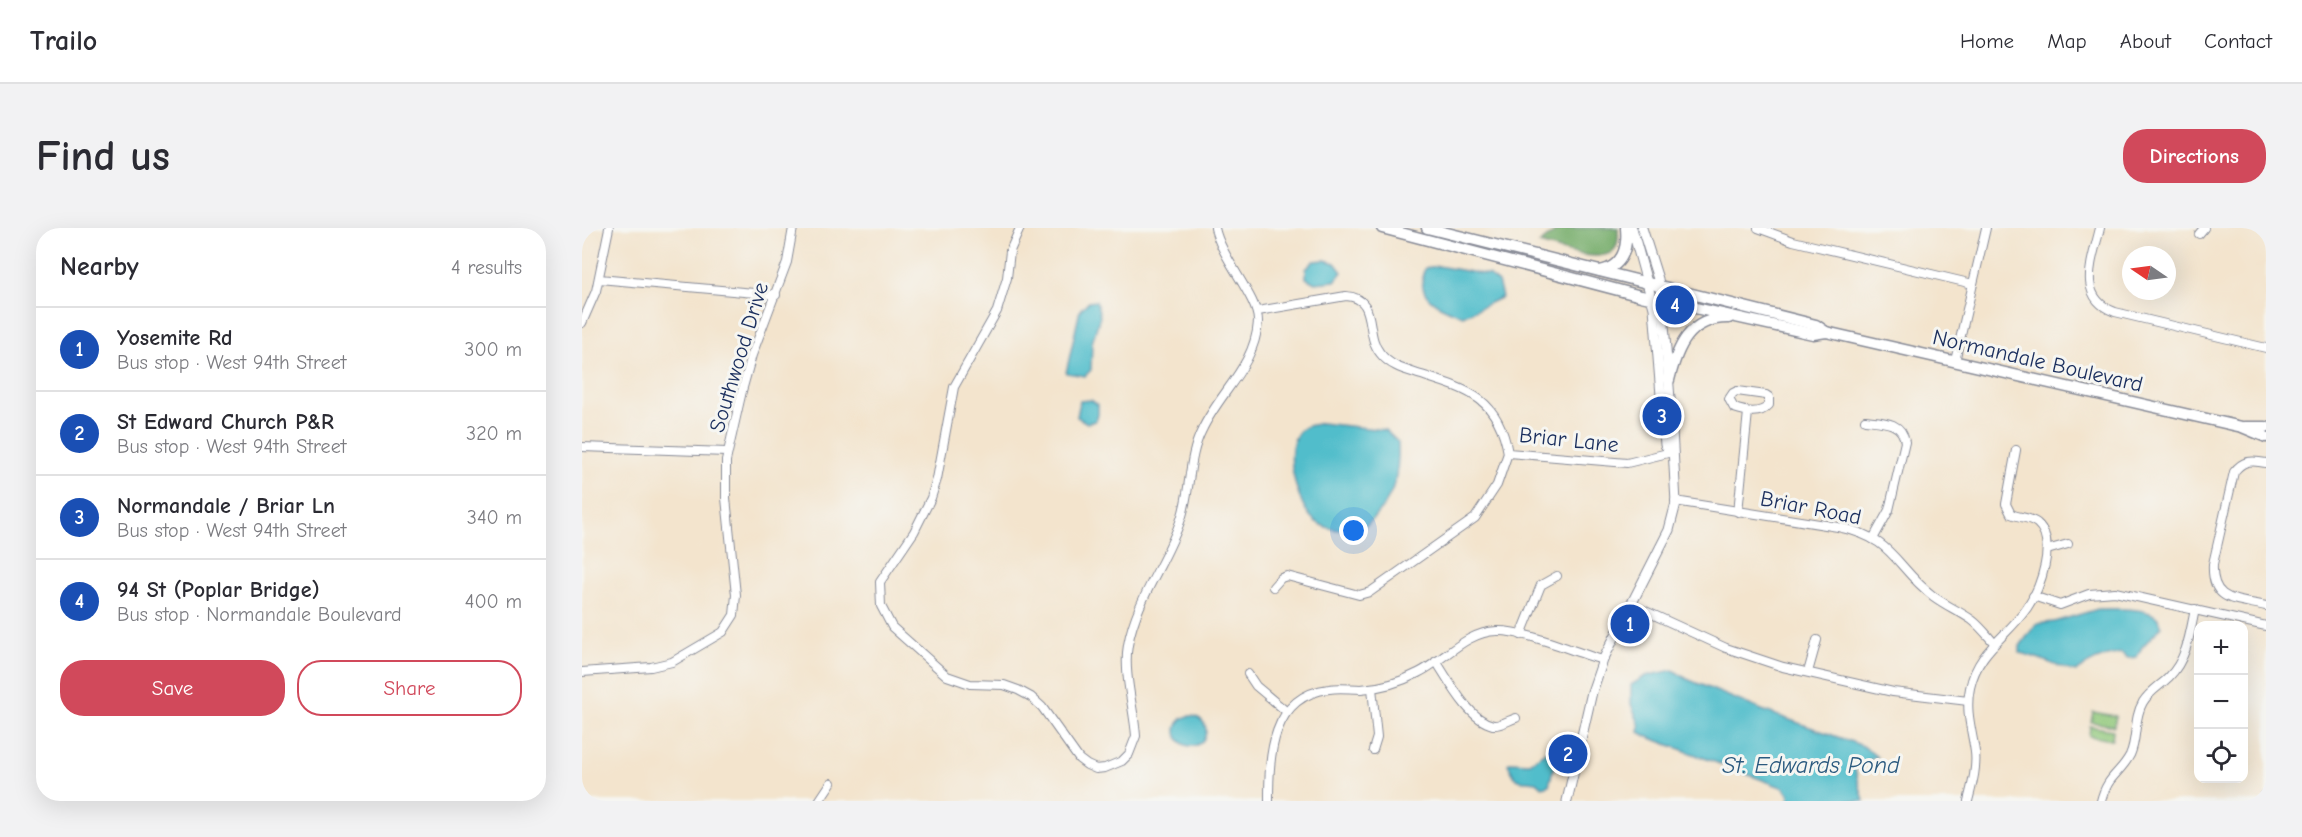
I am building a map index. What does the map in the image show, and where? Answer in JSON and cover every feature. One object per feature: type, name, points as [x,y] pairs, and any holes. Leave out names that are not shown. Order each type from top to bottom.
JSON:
[{"type":"main road","name":"Normandale Boulevard","points":[[1382,228],[1525,267],[1657,299],[1813,333],[1826,332],[1955,361],[2242,427],[2266,437]]},
{"type":"main road","name":"Normandale Boulevard","points":[[1427,228],[1816,325],[1826,332]]},
{"type":"main road","points":[[1599,271],[1612,268],[1617,264],[1625,247],[1626,228]]},
{"type":"main road","points":[[1665,380],[1682,341],[1689,334],[1712,320],[1744,318]]},
{"type":"main road","name":"Normandale Boulevard","points":[[2242,427],[2266,427]]},
{"type":"street","points":[[582,323],[590,308],[599,279],[609,228]]},
{"type":"street","name":"Southwood Drive","points":[[582,672],[651,667],[672,662],[723,632],[729,625],[736,605],[725,479],[727,452],[752,355],[776,294],[790,250],[793,228]]},
{"type":"street","points":[[1020,228],[1010,251],[1007,278],[997,311],[954,387],[937,479],[931,498],[914,532],[880,582],[879,594],[885,617],[892,627],[947,676],[970,684],[1004,685],[1031,698],[1042,707],[1079,759],[1096,769],[1113,766],[1129,754],[1133,745],[1136,736],[1127,647],[1131,628],[1180,521],[1187,499],[1198,437],[1249,357],[1258,324],[1258,311],[1227,260],[1215,228]]},
{"type":"street","points":[[1632,228],[1654,285]]},
{"type":"street","points":[[1567,801],[1592,692],[1603,660],[1669,530],[1676,501],[1672,452],[1674,446],[1657,299],[1642,228]]},
{"type":"street","points":[[1758,228],[1814,246],[1973,284]]},
{"type":"street","points":[[1955,361],[1986,228]]},
{"type":"street","points":[[2100,228],[2090,271],[2090,290],[2100,304],[2107,309],[2136,317],[2266,348]]},
{"type":"street","points":[[599,279],[776,294]]},
{"type":"street","name":"Briar Lane","points":[[1258,311],[1346,296],[1360,299],[1368,310],[1371,333],[1378,352],[1393,365],[1459,387],[1480,399],[1489,407],[1504,431],[1508,453],[1627,463],[1672,452]]},
{"type":"street","points":[[1737,391],[1761,393],[1769,397],[1769,405],[1766,409],[1749,412],[1731,406],[1729,399],[1733,393],[1737,391]]},
{"type":"street","points":[[1738,512],[1749,412]]},
{"type":"street","points":[[1865,420],[1896,426],[1904,435],[1905,442],[1889,510],[1874,539]]},
{"type":"street","points":[[582,447],[727,452]]},
{"type":"street","points":[[1968,801],[1976,765],[1968,722],[1968,701],[1975,672],[1994,643],[2017,621],[2033,596],[2047,550],[2047,542],[2041,527],[2027,518],[2011,514],[2006,504],[2016,450]]},
{"type":"street","points":[[1273,587],[1281,578],[1287,576],[1359,595],[1370,592],[1475,518],[1497,485],[1508,453]]},
{"type":"street","points":[[2266,463],[2252,460],[2240,465],[2234,472],[2213,564],[2212,579],[2216,590],[2225,596],[2266,606]]},
{"type":"street","name":"Briar Road","points":[[1676,501],[1846,528],[1874,539],[1896,556],[1930,594],[1973,621],[1994,643]]},
{"type":"street","points":[[2047,550],[2068,544]]},
{"type":"street","points":[[1521,635],[1541,585],[1557,576]]},
{"type":"street","points":[[2033,596],[2051,604],[2060,605],[2089,594],[2115,592],[2266,626]]},
{"type":"street","points":[[1630,604],[1726,648],[1754,658],[1916,696],[1968,701]]},
{"type":"street","points":[[2101,801],[2104,789],[2112,776],[2130,755],[2135,723],[2143,702],[2169,677],[2183,657],[2195,609]]},
{"type":"street","points":[[1269,801],[1274,738],[1287,712],[1304,698],[1327,689],[1372,688],[1410,676],[1436,662],[1473,636],[1485,632],[1509,631],[1603,660]]},
{"type":"street","points":[[1808,672],[1816,640]]},
{"type":"street","points":[[1436,662],[1470,711],[1481,721],[1495,725],[1515,718]]},
{"type":"street","points":[[1248,674],[1256,686],[1287,712]]},
{"type":"street","points":[[1372,688],[1377,736],[1373,750]]},
{"type":"street","points":[[819,801],[831,783]]},
{"type":"street","points":[[2261,801],[2266,795]]},
{"type":"green space","points":[[1560,228],[1618,228],[1618,243],[1611,253],[1602,256],[1568,252],[1539,244]]},
{"type":"green space","points":[[2093,712],[2116,716],[2114,726],[2091,722]]},
{"type":"green space","points":[[2090,726],[2113,730],[2112,740],[2089,736]]},
{"type":"water","points":[[1325,260],[1335,263],[1342,272],[1335,281],[1315,283],[1306,278],[1306,269],[1314,261]]},
{"type":"water","points":[[1438,266],[1488,275],[1498,282],[1502,297],[1463,316],[1445,309],[1431,300],[1423,287],[1422,279],[1425,268]]},
{"type":"water","points":[[1096,301],[1100,316],[1092,343],[1091,370],[1085,376],[1066,373],[1080,310],[1088,302]]},
{"type":"water","points":[[1091,400],[1098,405],[1098,415],[1095,421],[1087,423],[1077,417],[1080,401]]},
{"type":"water","points":[[1321,423],[1385,430],[1398,442],[1397,472],[1392,490],[1383,507],[1363,527],[1350,530],[1328,528],[1311,517],[1300,498],[1291,459],[1292,446],[1296,436],[1303,428]]},
{"type":"water","points":[[2098,609],[2145,612],[2154,615],[2161,627],[2142,647],[2137,657],[2128,658],[2121,653],[2108,656],[2076,672],[2020,653],[2020,646],[2036,624],[2054,622]]},
{"type":"water","name":"St. Edwards Pond","points":[[1673,670],[1687,679],[1762,710],[1863,746],[1877,757],[1858,764],[1855,769],[1864,801],[1788,801],[1789,795],[1784,788],[1639,732],[1640,726],[1631,704],[1631,685],[1646,676]]},
{"type":"water","points":[[1191,716],[1202,720],[1206,731],[1202,742],[1191,746],[1180,742],[1176,731],[1180,720]]},
{"type":"water","points":[[1548,750],[1556,755],[1549,785],[1542,787],[1537,782],[1516,779],[1508,764],[1510,762],[1530,763]]},
{"type":"place","name":"94 St (Poplar Bridge)","points":[[1675,305]]},
{"type":"place","name":"Normandale / Briar Ln","points":[[1662,416]]},
{"type":"place","name":"Yosemite Rd","points":[[1630,624]]},
{"type":"place","name":"St Edward Church P&R","points":[[1568,754]]}]
